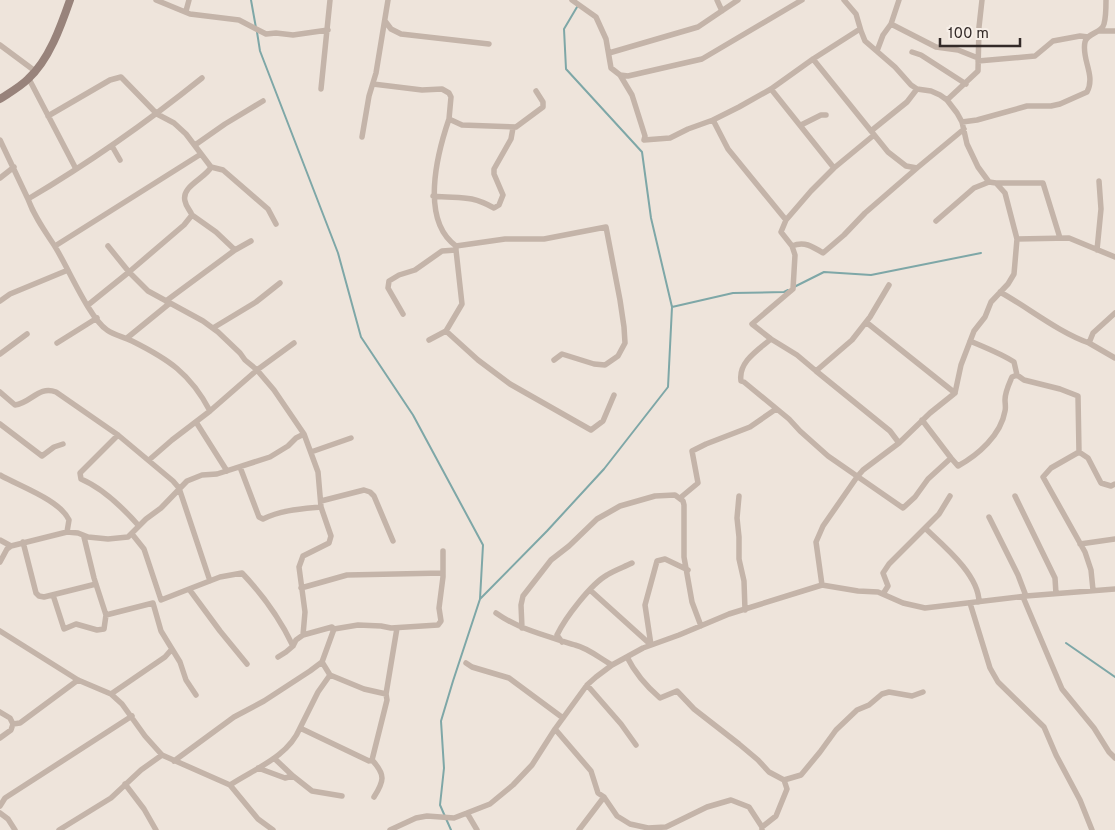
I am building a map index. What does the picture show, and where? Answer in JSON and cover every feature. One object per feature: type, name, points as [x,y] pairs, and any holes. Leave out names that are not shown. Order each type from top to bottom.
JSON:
[{"type":"street","points":[[0,99],[29,79],[35,71],[49,50],[70,0]]},
{"type":"street","points":[[156,0],[190,14],[239,20],[266,34],[293,35],[328,30]]},
{"type":"street","points":[[186,11],[189,0]]},
{"type":"street","points":[[321,89],[330,0]]},
{"type":"street","points":[[362,137],[388,0]]},
{"type":"street","points":[[572,0],[596,18],[606,39],[611,68],[620,75],[632,95],[644,140],[670,138],[713,120],[771,89],[860,29]]},
{"type":"street","points":[[717,0],[722,11]]},
{"type":"street","points":[[609,53],[698,27],[738,0]]},
{"type":"street","points":[[620,75],[628,76],[702,59],[802,0]]},
{"type":"street","points":[[822,585],[816,542],[823,526],[857,477],[899,443],[922,420],[955,392],[958,374],[974,331],[985,317],[991,302],[1008,284],[1014,274],[1017,239],[1004,193],[978,167],[967,144],[962,122],[947,100],[940,94],[917,89],[911,85],[895,67],[877,52],[866,41],[856,14],[844,0]]},
{"type":"street","points":[[877,52],[883,35],[892,24],[899,0]]},
{"type":"street","points":[[947,100],[978,71],[982,0]]},
{"type":"street","points":[[962,122],[977,120],[1027,106],[1060,104],[1087,92],[1090,74],[1086,61],[1085,42],[1088,37],[1099,31],[1104,25],[1106,0]]},
{"type":"street","points":[[385,21],[391,28],[401,34],[489,44]]},
{"type":"street","points":[[892,24],[936,47],[958,50],[978,59],[1035,56],[1053,41],[1080,36],[1088,37]]},
{"type":"street","points":[[1099,31],[1115,31]]},
{"type":"street","points":[[0,45],[35,71]]},
{"type":"street","points":[[912,52],[921,55],[966,84]]},
{"type":"street","points":[[813,59],[888,152],[906,166],[917,168]]},
{"type":"street","points":[[48,116],[110,80],[121,77],[157,114],[174,123],[195,145],[211,166],[222,170],[235,180],[268,210],[276,224]]},
{"type":"street","points":[[28,199],[112,146],[157,114],[202,78]]},
{"type":"street","points":[[29,79],[76,169]]},
{"type":"street","points":[[373,84],[422,90],[442,89],[449,93],[451,97],[450,119],[438,156],[433,196],[436,216],[448,241],[456,248],[462,304],[446,330],[429,340]]},
{"type":"street","points":[[771,89],[834,168]]},
{"type":"street","points":[[899,443],[890,431],[797,354],[770,339],[752,324],[793,289],[795,255],[792,246],[781,232],[786,220],[834,168],[907,102],[917,89]]},
{"type":"street","points":[[450,119],[462,125],[497,125],[513,128],[543,107],[543,102],[536,91]]},
{"type":"street","points":[[195,145],[262,101]]},
{"type":"street","points":[[801,125],[821,115],[826,115]]},
{"type":"street","points":[[713,120],[728,149],[786,220]]},
{"type":"street","points":[[433,196],[464,197],[480,200],[494,208],[499,205],[503,195],[494,174],[495,166],[511,139],[513,128]]},
{"type":"street","points":[[792,246],[809,244],[823,252],[844,235],[886,194],[964,129]]},
{"type":"street","points":[[0,140],[39,223],[55,246],[88,305],[105,329],[162,356],[201,393],[210,411]]},
{"type":"street","points":[[112,146],[120,160]]},
{"type":"street","points":[[55,246],[201,154]]},
{"type":"street","points":[[211,166],[208,172],[185,193],[184,198],[192,215],[216,232],[235,250]]},
{"type":"street","points":[[0,178],[14,167]]},
{"type":"street","points":[[1097,250],[1101,209],[1099,181]]},
{"type":"street","points":[[936,221],[974,188],[993,183],[1043,183],[1060,238]]},
{"type":"street","points":[[88,305],[184,225],[192,215]]},
{"type":"street","points":[[403,314],[388,288],[389,281],[399,275],[415,270],[442,252],[506,239],[544,239],[606,227],[620,300],[624,343],[618,356],[605,365],[594,364],[562,354],[554,360]]},
{"type":"street","points":[[1017,239],[1069,238],[1115,257]]},
{"type":"street","points":[[127,338],[168,302],[235,250],[251,241]]},
{"type":"street","points":[[108,246],[129,272],[148,291],[214,328],[257,370],[278,395],[304,434],[318,472],[321,504],[331,536],[329,543],[303,556],[299,567],[305,612],[303,635]]},
{"type":"street","points":[[0,301],[10,294],[68,270]]},
{"type":"street","points":[[214,328],[256,302],[280,282]]},
{"type":"street","points":[[816,371],[852,340],[866,322],[889,285]]},
{"type":"street","points":[[1000,292],[1024,305],[1048,322],[1115,358]]},
{"type":"street","points":[[1089,343],[1093,333],[1115,314]]},
{"type":"street","points":[[56,343],[97,318]]},
{"type":"street","points":[[866,322],[955,392]]},
{"type":"street","points":[[446,330],[478,360],[510,384],[591,430],[603,421],[614,395]]},
{"type":"street","points":[[0,354],[27,334]]},
{"type":"street","points":[[770,339],[743,364],[740,379],[789,419],[828,456],[873,486],[893,502],[903,508],[915,497],[928,479],[951,458]]},
{"type":"street","points":[[970,341],[992,352],[1004,355],[1014,362],[1017,375],[1024,380],[1060,389],[1078,396],[1079,452]]},
{"type":"street","points":[[149,460],[257,370],[294,343]]},
{"type":"street","points":[[922,420],[958,466],[987,445],[1005,411],[1005,398],[1012,377],[1017,375]]},
{"type":"street","points":[[0,392],[15,405],[21,404],[42,391],[50,390],[61,395],[118,435],[149,460],[179,488],[210,581]]},
{"type":"street","points":[[680,498],[698,483],[692,451],[750,427],[776,409]]},
{"type":"street","points":[[196,422],[227,471]]},
{"type":"street","points":[[0,424],[42,456],[54,447],[63,444]]},
{"type":"street","points":[[0,562],[7,549],[11,546],[67,532],[78,533],[84,536],[116,539],[128,537],[146,519],[161,508],[179,488],[194,478],[227,471],[270,456],[304,434]]},
{"type":"street","points":[[118,435],[80,473],[81,479],[90,483],[139,526]]},
{"type":"street","points":[[311,452],[351,438]]},
{"type":"street","points":[[1079,452],[1088,458],[1101,483],[1112,486],[1115,484]]},
{"type":"street","points":[[1079,452],[1051,468],[1043,477],[1080,544],[1091,570],[1093,590]]},
{"type":"street","points":[[240,467],[259,517],[263,520],[274,513],[321,504],[364,490],[374,496],[393,541]]},
{"type":"street","points":[[0,475],[40,496],[61,510],[69,520],[67,532]]},
{"type":"street","points":[[522,628],[521,605],[523,596],[551,560],[569,546],[597,519],[620,506],[655,496],[675,495],[680,498],[684,505],[684,557],[688,570],[692,602],[701,626]]},
{"type":"street","points":[[738,496],[738,558],[744,581],[745,610]]},
{"type":"street","points":[[883,594],[888,586],[883,573],[889,564],[926,529],[939,514],[950,496]]},
{"type":"street","points":[[1015,496],[1055,578],[1056,594]]},
{"type":"street","points":[[989,517],[1018,575],[1062,689],[1094,728],[1115,758]]},
{"type":"street","points":[[926,529],[956,556],[979,591],[979,602]]},
{"type":"street","points":[[132,534],[144,549],[161,600]]},
{"type":"street","points":[[53,594],[64,629],[76,624],[97,630],[104,629],[106,614],[84,536]]},
{"type":"street","points":[[1080,544],[1115,539]]},
{"type":"street","points":[[0,540],[11,546]]},
{"type":"street","points":[[23,542],[36,593],[39,596],[44,597],[96,584]]},
{"type":"street","points":[[278,656],[293,646],[296,640],[303,635],[332,628],[358,625],[397,628],[440,624],[439,608],[443,573],[443,551]]},
{"type":"street","points":[[651,645],[645,605],[657,561],[665,559],[688,570]]},
{"type":"street","points":[[562,642],[557,636],[562,625],[590,590],[606,575],[632,563]]},
{"type":"street","points":[[106,614],[153,603],[210,581],[242,572],[278,618],[293,646]]},
{"type":"street","points":[[301,588],[347,575],[443,573]]},
{"type":"street","points":[[390,830],[416,818],[427,816],[454,818],[490,804],[513,785],[532,765],[554,729],[587,685],[612,665],[651,645],[745,610],[822,585],[883,594],[903,603],[925,608],[1025,596],[1115,589]]},
{"type":"street","points":[[189,589],[247,664]]},
{"type":"street","points":[[590,590],[651,645]]},
{"type":"street","points":[[153,603],[162,631],[180,662],[186,680],[196,695]]},
{"type":"street","points":[[970,603],[990,668],[998,682],[1044,727],[1056,755],[1080,800],[1092,830]]},
{"type":"street","points":[[496,613],[522,628],[584,648],[612,665]]},
{"type":"street","points":[[372,760],[387,700],[386,694],[397,628]]},
{"type":"street","points":[[174,761],[234,717],[310,672],[322,662],[334,629]]},
{"type":"street","points":[[0,631],[78,680],[111,694],[122,704],[145,736],[162,755],[230,785],[258,819],[273,830]]},
{"type":"street","points":[[111,694],[164,657],[172,649]]},
{"type":"street","points":[[554,729],[591,772],[598,793],[604,797],[618,816],[635,826],[648,828],[666,827],[707,807],[731,800],[749,807],[762,828],[776,816],[787,789],[784,780],[769,772],[752,755],[694,709],[678,691],[660,698],[639,676],[627,657]]},
{"type":"street","points":[[322,662],[330,675],[364,689],[386,694]]},
{"type":"street","points":[[466,663],[472,667],[508,678],[563,718]]},
{"type":"street","points":[[230,785],[249,772],[275,759],[298,734],[314,700],[330,675]]},
{"type":"street","points":[[0,738],[10,730],[13,724],[20,722],[78,680]]},
{"type":"street","points":[[587,685],[636,744]]},
{"type":"street","points":[[784,780],[801,775],[836,730],[857,710],[869,705],[882,694],[889,692],[912,696],[923,692]]},
{"type":"street","points":[[0,712],[10,718],[13,724]]},
{"type":"street","points":[[0,806],[5,798],[132,716]]},
{"type":"street","points":[[300,728],[369,761],[372,760],[381,769],[382,776],[382,784],[374,797]]},
{"type":"street","points":[[62,829],[111,798],[141,770],[162,755]]},
{"type":"street","points":[[275,759],[292,776],[312,791],[342,796]]},
{"type":"street","points":[[258,768],[285,778],[292,776]]},
{"type":"street","points":[[125,784],[144,809],[156,830]]},
{"type":"street","points":[[579,830],[604,797]]},
{"type":"street","points":[[0,813],[8,819],[15,830]]},
{"type":"street","points":[[467,813],[478,830]]},
{"type":"waterway","points":[[251,0],[256,28]]},
{"type":"waterway","points":[[480,599],[547,531],[604,469],[668,387],[672,307],[651,218],[642,152],[566,69],[564,29],[577,7]]},
{"type":"waterway","points":[[257,32],[260,51],[338,253],[361,337],[413,415],[483,545],[480,599],[441,721],[444,768],[440,805],[451,830]]},
{"type":"waterway","points":[[794,287],[824,272],[871,275],[981,253]]},
{"type":"waterway","points":[[672,307],[733,293],[784,292],[788,290]]},
{"type":"waterway","points":[[1066,643],[1115,677]]}]
